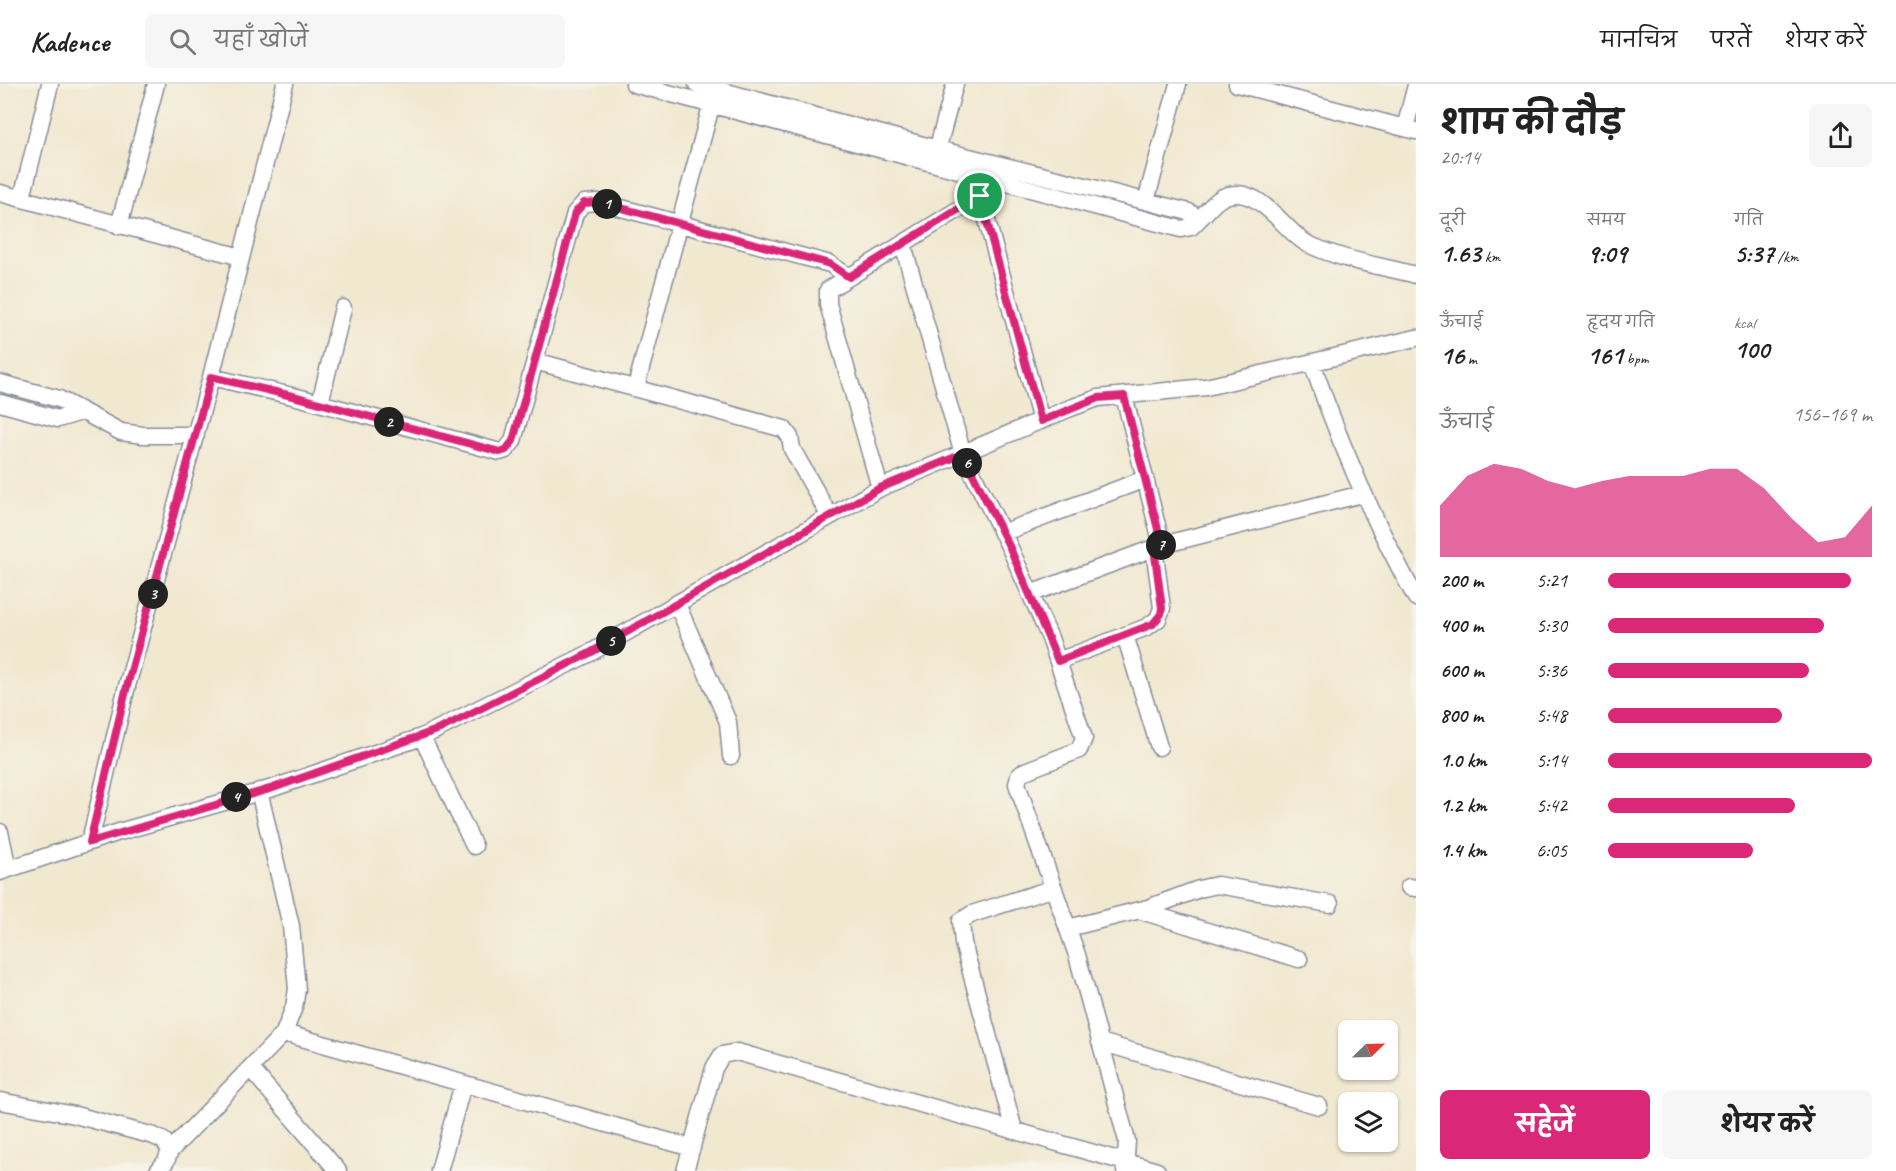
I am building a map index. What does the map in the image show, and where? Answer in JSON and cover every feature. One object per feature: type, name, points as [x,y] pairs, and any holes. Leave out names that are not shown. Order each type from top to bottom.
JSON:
[{"type":"street","points":[[22,198],[50,84]]},
{"type":"street","points":[[119,226],[156,84]]},
{"type":"street","points":[[90,842],[126,690],[196,435],[285,84]]},
{"type":"street","points":[[634,84],[715,92]]},
{"type":"street","points":[[697,84],[715,92],[936,156],[1146,201],[1189,212],[1199,219]]},
{"type":"street","points":[[936,156],[955,84]]},
{"type":"street","points":[[1146,201],[1178,84]]},
{"type":"street","points":[[1237,84],[1411,129],[1416,85]]},
{"type":"street","points":[[636,387],[715,92]]},
{"type":"street","points":[[936,156],[975,175],[1181,229],[1191,227],[1222,198],[1240,195],[1252,199],[1279,216],[1307,244],[1416,274]]},
{"type":"street","points":[[975,175],[1041,421]]},
{"type":"street","points":[[0,193],[241,257]]},
{"type":"street","points":[[880,488],[827,296],[832,285],[903,245],[980,196]]},
{"type":"street","points":[[211,377],[320,403],[500,452],[506,450],[513,441],[578,207],[592,201],[599,202],[830,264],[849,277]]},
{"type":"street","points":[[903,245],[963,454],[1030,594],[1058,661],[1084,738],[1083,745],[1074,753],[1025,771],[1017,780],[1068,927],[1127,1141],[1126,1167]]},
{"type":"street","points":[[320,403],[343,308]]},
{"type":"street","points":[[0,832],[4,871],[422,737],[590,653],[880,488],[1098,398],[1188,391],[1416,338]]},
{"type":"street","points":[[535,361],[784,429],[790,437],[792,449],[829,515]]},
{"type":"street","points":[[1312,363],[1336,432],[1362,494],[1416,598]]},
{"type":"street","points":[[0,383],[59,399],[128,434],[196,435]]},
{"type":"street","points":[[1058,661],[1153,624],[1161,614],[1158,546],[1145,479],[1124,396]]},
{"type":"street","points":[[0,403],[58,419],[81,412]]},
{"type":"street","points":[[1002,533],[1145,479]]},
{"type":"street","points":[[1030,594],[1158,546],[1362,494]]},
{"type":"street","points":[[677,604],[728,722],[731,756]]},
{"type":"street","points":[[1125,635],[1159,747]]},
{"type":"street","points":[[422,737],[474,846]]},
{"type":"street","points":[[158,1171],[170,1151],[251,1069],[284,1033],[291,1020],[297,989],[291,926],[259,791]]},
{"type":"street","points":[[1068,927],[1140,910],[1217,885],[1330,904]]},
{"type":"street","points":[[1014,1131],[963,943],[961,921],[972,914],[1054,888]]},
{"type":"street","points":[[1140,910],[1299,959]]},
{"type":"street","points":[[284,1033],[692,1148]]},
{"type":"street","points":[[1100,1042],[1319,1106]]},
{"type":"street","points":[[685,1171],[717,1061],[722,1055],[737,1052],[1014,1131],[1126,1167],[1157,1171]]},
{"type":"street","points":[[251,1069],[338,1171]]},
{"type":"street","points":[[439,1171],[464,1084]]},
{"type":"street","points":[[0,1101],[75,1115],[154,1136],[164,1141],[170,1151]]},
{"type":"route","points":[[980,196],[1041,421],[1068,408],[1098,398],[1124,396],[1162,545],[1154,548],[1162,608],[1161,614],[1153,624],[1058,661],[1010,548],[963,454],[880,488],[590,653],[418,739],[273,788],[239,796],[90,842],[126,690],[211,377],[301,398],[500,452],[511,446],[513,441],[575,213],[584,203],[599,202],[830,264],[849,277],[980,196]]}]
